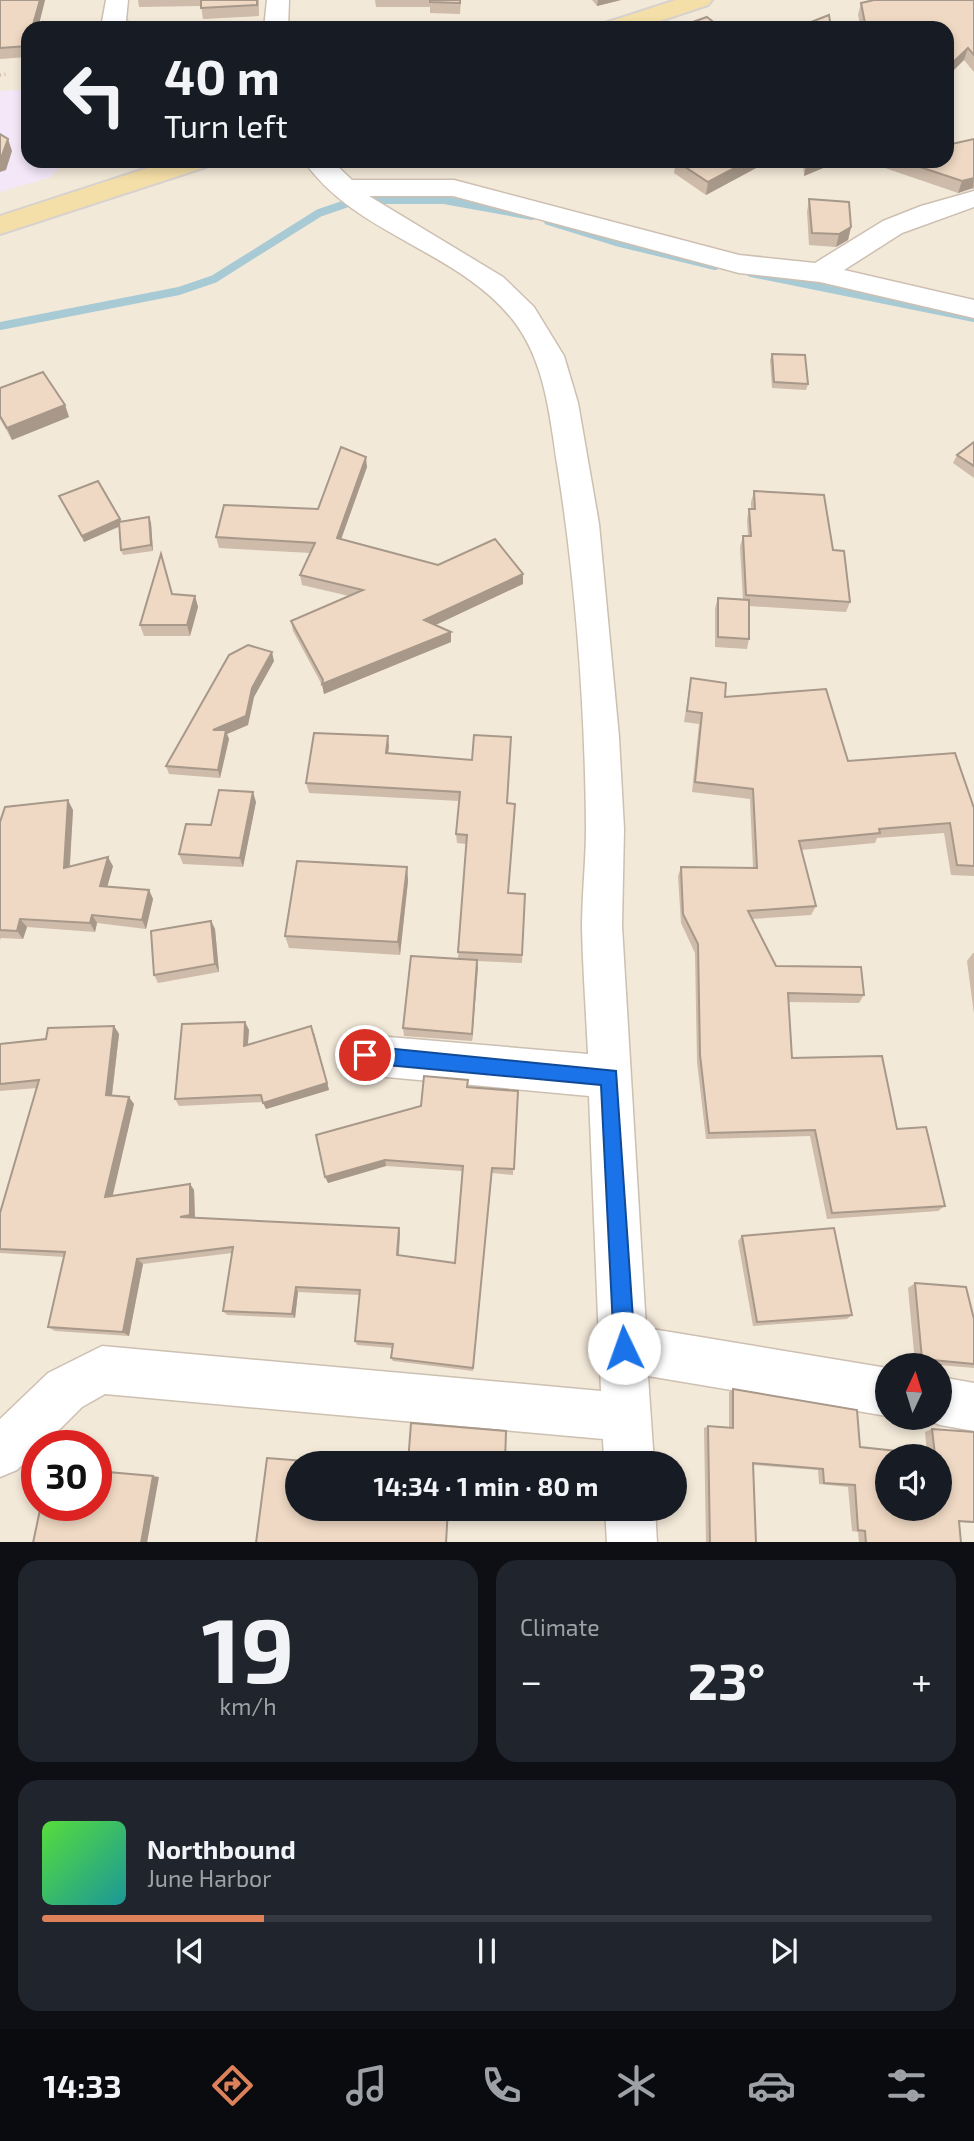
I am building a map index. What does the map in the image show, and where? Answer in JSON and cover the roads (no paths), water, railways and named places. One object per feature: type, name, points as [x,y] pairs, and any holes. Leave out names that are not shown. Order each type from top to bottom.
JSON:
[{"type":"main road","points":[[634,21],[692,1]]},
{"type":"main road","points":[[0,225],[175,168]]},
{"type":"street","points":[[114,21],[117,0]]},
{"type":"street","points":[[276,21],[278,0]]},
{"type":"street","points":[[324,168],[357,200],[493,283],[524,314],[550,356],[563,403],[583,524],[601,737],[605,829],[602,926],[628,1451]]},
{"type":"street","points":[[345,188],[454,188],[714,258],[820,273],[974,309]]},
{"type":"street","points":[[820,273],[868,238],[893,226],[974,199]]},
{"type":"street","points":[[365,1055],[610,1077]]},
{"type":"street","points":[[624,1348],[875,1390]]},
{"type":"street","points":[[0,1453],[65,1390],[102,1370],[627,1417]]},
{"type":"street","points":[[952,1403],[974,1407]]},
{"type":"street","points":[[631,1521],[632,1542]]},
{"type":"waterway","points":[[0,326],[179,291],[214,279],[319,213],[357,200],[444,200],[532,216]]},
{"type":"waterway","points":[[548,221],[616,242],[715,266]]},
{"type":"waterway","points":[[751,273],[974,318]]}]
